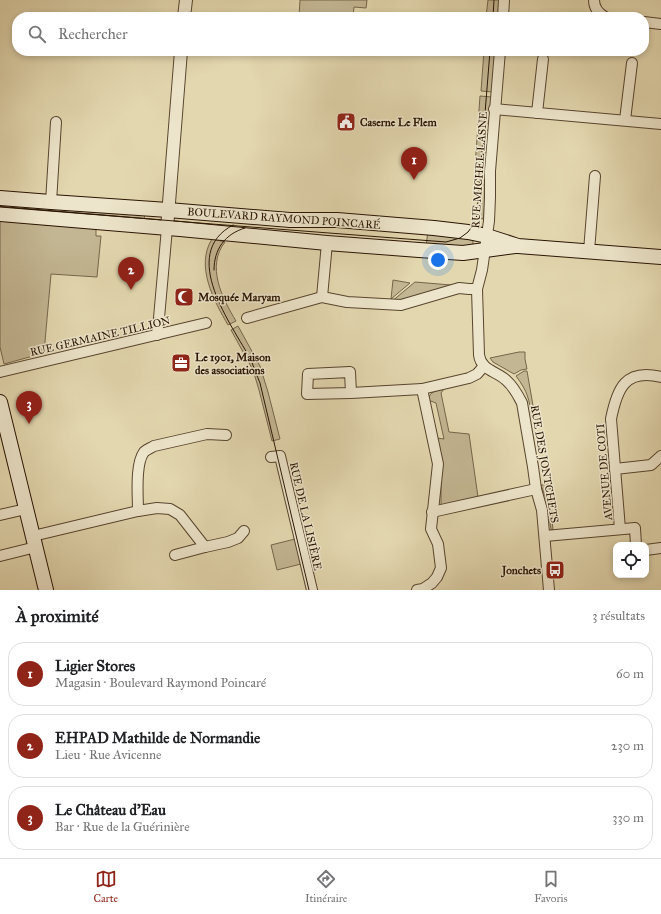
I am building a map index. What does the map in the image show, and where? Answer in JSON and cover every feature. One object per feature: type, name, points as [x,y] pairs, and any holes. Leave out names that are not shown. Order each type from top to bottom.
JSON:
[{"type":"main road","name":"BOULEVARD RAYMOND POINCARÉ","points":[[0,198],[290,220],[337,220],[462,231],[487,236],[518,246]]},
{"type":"main road","name":"BOULEVARD RAYMOND POINCARÉ","points":[[0,214],[457,253],[518,246],[661,257]]},
{"type":"main road","points":[[0,402],[46,590]]},
{"type":"street","points":[[185,12],[186,0]]},
{"type":"street","points":[[503,12],[504,0]]},
{"type":"street","points":[[594,0],[598,12]]},
{"type":"street","points":[[649,23],[661,24]]},
{"type":"street","points":[[157,335],[181,56]]},
{"type":"street","name":"RUE MICHEL LASNE","points":[[477,289],[482,270],[487,236],[494,109],[499,56]]},
{"type":"street","points":[[537,112],[543,59]]},
{"type":"street","points":[[625,120],[632,63]]},
{"type":"street","points":[[494,109],[661,124]]},
{"type":"street","points":[[51,202],[56,122]]},
{"type":"street","points":[[589,251],[595,176]]},
{"type":"street","points":[[322,297],[327,243]]},
{"type":"street","points":[[247,318],[322,297],[347,302],[401,305],[459,288],[477,289],[479,355],[481,363],[484,366],[476,375],[422,389],[351,393],[307,394],[308,374],[350,372],[351,393]]},
{"type":"street","name":"RUE GERMAINE TILLION","points":[[0,372],[206,323]]},
{"type":"street","name":"RUE DES JONTCHETS","points":[[484,366],[512,385],[522,403],[536,489],[542,510],[549,590]]},
{"type":"street","name":"AVENUE DE COTI","points":[[620,529],[611,419],[616,397],[626,381],[633,377],[644,375],[661,377]]},
{"type":"street","points":[[417,590],[423,589],[432,583],[437,577],[441,568],[438,544],[431,529],[438,464],[422,389]]},
{"type":"street","points":[[138,511],[138,470],[140,459],[148,448],[207,434],[226,435]]},
{"type":"street","name":"RUE DE LA LISIÈRE","points":[[271,457],[280,456],[312,590]]},
{"type":"street","points":[[615,468],[651,465],[661,456]]},
{"type":"street","points":[[432,512],[536,489]]},
{"type":"street","points":[[0,556],[34,542],[138,511],[157,508],[170,510],[180,516],[205,547]]},
{"type":"street","points":[[0,515],[26,509]]},
{"type":"street","points":[[545,536],[635,528],[636,542]]},
{"type":"street","points":[[175,555],[228,542],[238,538],[244,531]]},
{"type":"street","points":[[649,550],[661,548]]},
{"type":"shaded area","points":[[300,0],[367,0],[366,8],[354,7],[354,12],[299,12]]},
{"type":"shaded area","points":[[488,0],[500,0],[499,12],[487,12]]},
{"type":"shaded area","points":[[484,56],[496,56],[493,92],[481,91]]},
{"type":"shaded area","points":[[480,96],[492,97],[483,219],[478,218],[480,211],[482,182],[474,181]]},
{"type":"shaded area","points":[[0,200],[145,209],[144,223],[0,209]]},
{"type":"shaded area","points":[[0,221],[96,229],[96,236],[101,236],[97,277],[51,274],[44,353],[4,364],[0,347]]},
{"type":"shaded area","points":[[428,230],[473,238],[472,247],[426,247]]},
{"type":"shaded area","points":[[212,239],[225,242],[219,251],[216,271],[221,292],[236,321],[228,325],[217,305],[208,283],[205,260],[207,249]]},
{"type":"shaded area","points":[[393,280],[410,283],[391,299]]},
{"type":"shaded area","points":[[415,282],[451,285],[456,286],[391,302]]},
{"type":"shaded area","points":[[238,326],[260,366],[280,439],[272,441],[253,370],[231,330]]},
{"type":"shaded area","points":[[525,352],[527,369],[521,370],[514,374],[493,362],[490,358]]},
{"type":"shaded area","points":[[524,371],[527,371],[535,417],[532,418],[527,396],[516,376]]},
{"type":"shaded area","points":[[444,389],[441,393],[449,432],[469,434],[478,497],[441,508],[441,463],[437,438],[444,439],[436,403],[428,400],[432,393]]},
{"type":"shaded area","points":[[550,484],[553,532],[551,529],[546,499],[541,485]]},
{"type":"shaded area","points":[[295,539],[301,564],[277,570],[271,545]]},
{"type":"tram line","points":[[493,12],[494,0]]},
{"type":"tram line","points":[[0,207],[446,242],[460,238],[468,232],[473,225],[477,213],[490,56]]},
{"type":"tram line","points":[[233,225],[217,238],[210,253],[210,271],[214,290],[222,310],[251,360],[260,383],[309,590]]},
{"type":"tram line","points":[[214,270],[216,255],[222,243],[232,234],[245,228]]},
{"type":"place","name":"Caserne Le Flem","points":[[346,122]]},
{"type":"place","name":"Ligier Stores","points":[[414,180]]},
{"type":"place","name":"EHPAD Mathilde de Normandie","points":[[131,290]]},
{"type":"place","name":"Mosquée Maryam","points":[[184,297]]},
{"type":"place","name":"Le 1901, Maison des associations","points":[[181,363]]},
{"type":"place","name":"Le Château d'Eau","points":[[29,424]]},
{"type":"place","name":"Jonchets","points":[[555,570]]}]
